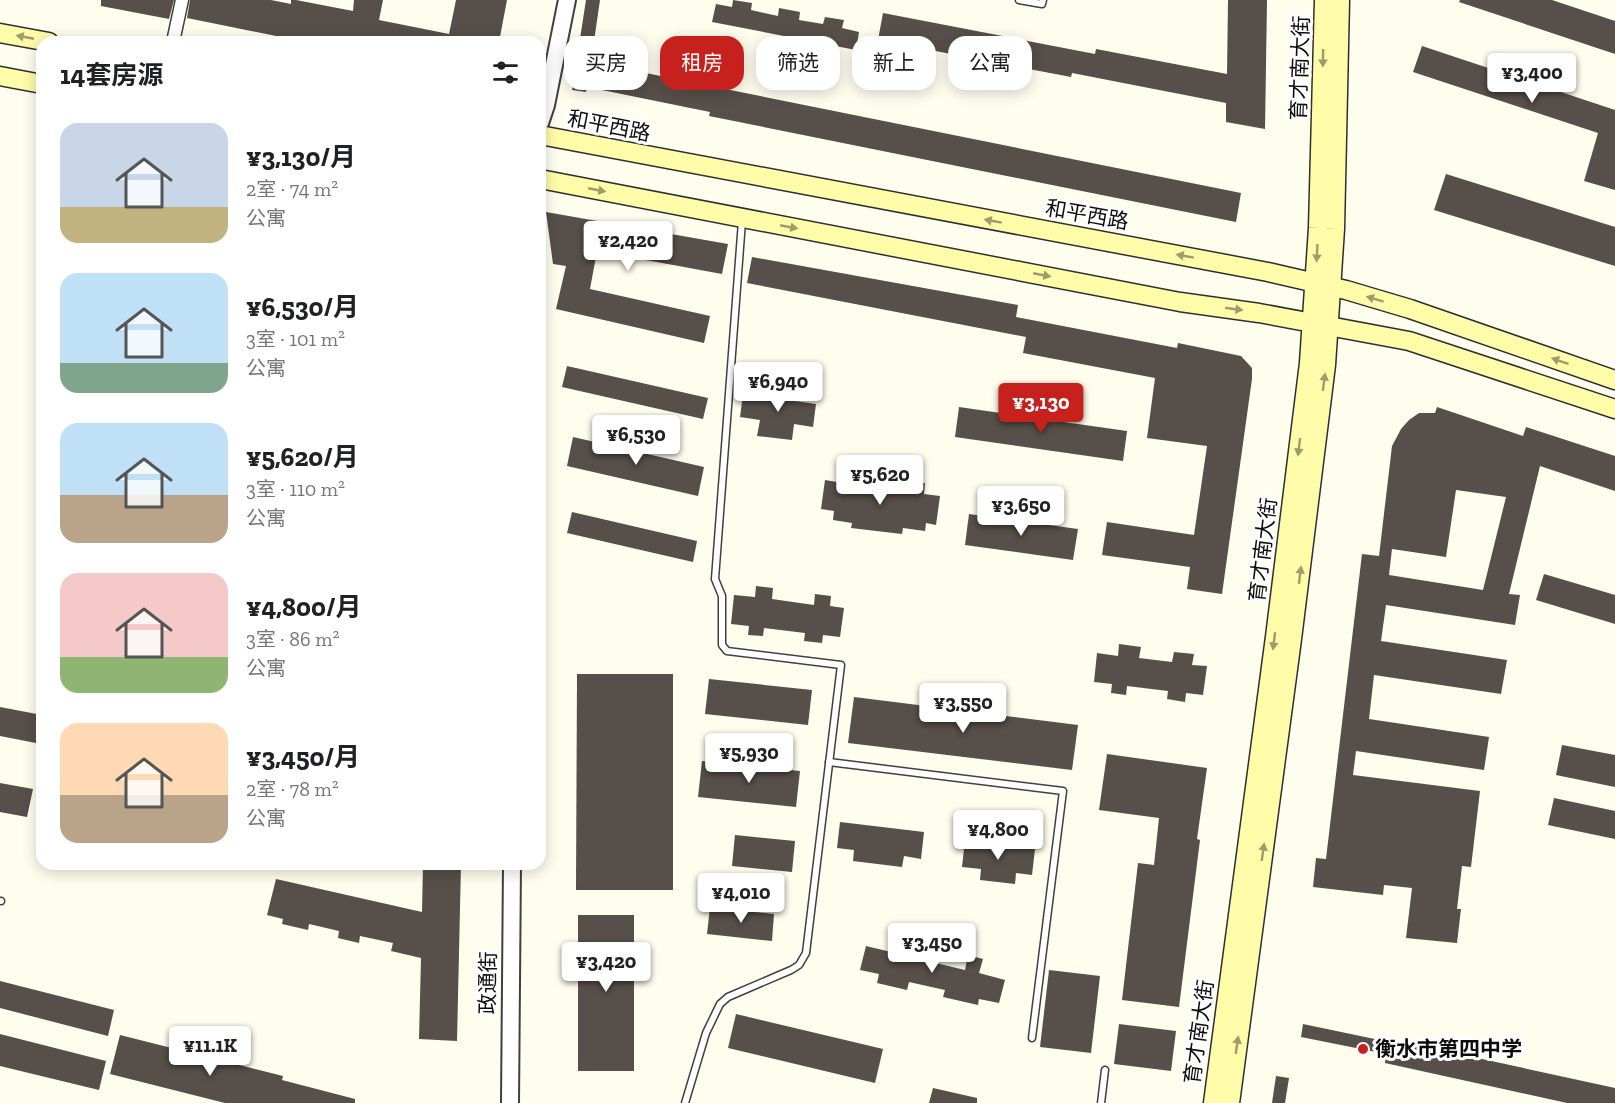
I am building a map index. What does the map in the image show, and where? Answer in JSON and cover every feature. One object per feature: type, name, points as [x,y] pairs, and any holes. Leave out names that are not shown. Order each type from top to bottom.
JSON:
[{"type":"main road","name":"育才南大街","points":[[1230,1103],[1326,365],[1321,324],[1324,285],[1324,0]]},
{"type":"main road","name":"育才南大街","points":[[1324,285],[1335,229],[1340,0]]},
{"type":"main road","points":[[0,33],[36,39]]},
{"type":"main road","points":[[0,76],[36,83]]},
{"type":"main road","name":"和平西路","points":[[546,136],[1257,269],[1410,309],[1615,380]]},
{"type":"main road","points":[[546,180],[1180,302],[1259,313],[1409,341],[1615,409]]},
{"type":"main road","name":"育才南大街","points":[[1212,1103],[1275,637],[1309,363],[1321,324]]},
{"type":"street","points":[[174,36],[182,0]]},
{"type":"street","points":[[546,105],[567,0]]},
{"type":"street","name":"政通街","points":[[510,1103],[512,870]]},
{"type":"lane","points":[[1019,0],[1042,4],[1043,0]]},
{"type":"lane","points":[[685,1103],[706,1034],[720,1004],[728,997],[791,970],[799,965],[806,953],[841,665],[727,651],[722,645],[722,596],[715,579],[742,218]]},
{"type":"lane","points":[[829,762],[1063,791],[1032,1038]]},
{"type":"lane","points":[[1101,1103],[1105,1070]]},
{"type":"building","points":[[101,0],[174,0],[169,19],[101,6]]},
{"type":"building","points":[[190,0],[271,0],[291,4],[291,0],[296,0],[353,11],[354,0],[383,0],[379,20],[449,34],[456,0],[507,0],[500,36],[276,36],[187,18]]},
{"type":"building","points":[[586,0],[600,0],[595,36],[580,36]]},
{"type":"building","points":[[733,0],[752,3],[751,10],[778,16],[779,8],[800,12],[799,20],[823,24],[825,17],[844,20],[842,28],[859,32],[858,36],[852,36],[852,49],[840,47],[840,36],[784,36],[712,22],[716,4],[732,7]]},
{"type":"building","points":[[1228,0],[1267,0],[1265,129],[1226,122],[1226,103],[1072,73],[1071,77],[1032,70],[1032,42],[1095,54],[1096,49],[1227,74]]},
{"type":"building","points":[[1460,0],[1552,0],[1615,21],[1615,54],[1459,2]]},
{"type":"building","points":[[883,13],[1002,36],[948,36],[948,53],[936,51],[936,36],[879,36]]},
{"type":"building","points":[[1422,46],[1615,110],[1615,190],[1584,181],[1598,133],[1413,72]]},
{"type":"building","points":[[648,73],[660,76],[660,90],[730,90],[1241,193],[1236,222],[709,116],[710,112],[602,90],[648,90]]},
{"type":"building","points":[[1446,174],[1615,227],[1615,266],[1434,210]]},
{"type":"building","points":[[546,212],[728,244],[722,274],[597,251],[590,289],[710,316],[704,343],[556,309],[566,266],[553,264]]},
{"type":"building","points":[[752,257],[1018,305],[1016,317],[1177,348],[1178,343],[1241,356],[1252,368],[1252,379],[1222,594],[1187,589],[1190,567],[1102,555],[1107,522],[1194,535],[1207,446],[1147,438],[1155,378],[1023,353],[1026,337],[747,283]]},
{"type":"building","points":[[567,366],[708,398],[703,419],[562,387]]},
{"type":"building","points":[[771,383],[789,386],[787,400],[816,404],[813,427],[794,424],[792,440],[757,436],[760,420],[740,417],[743,394],[769,398]]},
{"type":"building","points":[[959,407],[1127,431],[1123,461],[955,437]]},
{"type":"building","points":[[1437,407],[1523,436],[1526,427],[1615,456],[1615,491],[1540,466],[1509,594],[1520,595],[1515,625],[1386,605],[1381,641],[1507,660],[1501,694],[1374,675],[1369,719],[1489,737],[1484,770],[1356,751],[1353,775],[1480,791],[1471,867],[1462,866],[1457,909],[1461,909],[1457,943],[1406,938],[1412,888],[1384,885],[1383,895],[1313,887],[1316,858],[1326,859],[1362,554],[1379,556],[1392,446],[1409,420],[1419,413],[1435,413]],"holes":[[[1456,490],[1506,497],[1483,590],[1389,575],[1392,549],[1446,557]]]},
{"type":"building","points":[[573,437],[704,467],[698,496],[567,466]]},
{"type":"building","points":[[850,474],[868,477],[867,486],[905,492],[907,481],[925,483],[924,494],[940,496],[936,525],[926,523],[925,531],[903,528],[902,534],[851,528],[852,523],[833,520],[834,511],[821,509],[825,480],[849,484]]},
{"type":"building","points":[[572,512],[697,541],[693,562],[567,533]]},
{"type":"building","points":[[969,514],[1078,529],[1073,560],[965,545]]},
{"type":"building","points":[[1544,574],[1615,595],[1615,624],[1536,600]]},
{"type":"building","points":[[756,586],[773,588],[772,599],[814,605],[815,594],[831,596],[830,606],[844,608],[840,637],[823,635],[822,643],[804,641],[805,633],[764,628],[763,636],[748,635],[749,626],[731,624],[734,595],[755,597]]},
{"type":"building","points":[[1119,644],[1141,647],[1139,658],[1172,662],[1174,652],[1194,654],[1192,665],[1207,666],[1203,695],[1186,693],[1185,702],[1167,699],[1168,691],[1127,686],[1126,695],[1111,693],[1112,684],[1094,682],[1097,653],[1118,656]]},
{"type":"building","points":[[577,674],[673,674],[673,890],[576,890]]},
{"type":"building","points":[[709,679],[812,690],[808,725],[705,714]]},
{"type":"building","points":[[854,697],[1078,725],[1072,770],[848,743]]},
{"type":"building","points":[[0,707],[36,714],[36,743],[0,736]]},
{"type":"building","points":[[1562,745],[1615,755],[1615,787],[1556,775]]},
{"type":"building","points":[[1107,754],[1207,768],[1179,1007],[1122,1000],[1138,863],[1154,865],[1159,818],[1099,810]]},
{"type":"building","points":[[702,761],[800,771],[796,807],[698,797]]},
{"type":"building","points":[[0,783],[33,789],[27,817],[0,812]]},
{"type":"building","points":[[1554,798],[1615,811],[1615,839],[1548,825]]},
{"type":"building","points":[[840,822],[924,832],[921,859],[904,856],[902,867],[853,861],[854,850],[837,848]]},
{"type":"building","points":[[735,835],[795,841],[792,872],[732,866]]},
{"type":"building","points":[[965,840],[1035,849],[1032,875],[1016,873],[1015,884],[980,880],[981,869],[962,867]]},
{"type":"building","points":[[423,870],[461,870],[457,1041],[419,1039],[421,958],[391,951],[393,943],[360,936],[359,943],[338,938],[339,931],[309,924],[308,930],[282,924],[283,919],[267,915],[276,879],[422,912]]},
{"type":"building","points":[[710,907],[774,914],[772,941],[707,934]]},
{"type":"building","points":[[578,915],[634,915],[634,1071],[578,1071]]},
{"type":"building","points":[[895,938],[910,942],[906,956],[965,970],[968,955],[983,959],[979,973],[1005,980],[999,1003],[979,999],[978,1005],[943,997],[945,990],[909,982],[907,990],[877,983],[879,974],[860,970],[866,946],[891,952]]},
{"type":"building","points":[[1049,970],[1100,976],[1091,1053],[1040,1047]]},
{"type":"building","points":[[0,981],[114,1010],[108,1036],[0,1008]]},
{"type":"building","points":[[736,1014],[883,1049],[875,1083],[728,1048]]},
{"type":"building","points":[[1119,1024],[1176,1031],[1171,1071],[1114,1064]]},
{"type":"building","points":[[1303,1024],[1389,1042],[1390,1039],[1615,1088],[1615,1103],[1567,1103],[1385,1063],[1386,1054],[1301,1037]]},
{"type":"building","points":[[0,1034],[106,1061],[99,1090],[0,1066]]},
{"type":"building","points":[[120,1035],[283,1076],[282,1080],[355,1099],[355,1103],[225,1103],[110,1074]]},
{"type":"building","points":[[1276,1076],[1289,1078],[1285,1103],[1272,1103]]},
{"type":"building","points":[[933,1088],[977,1098],[977,1103],[929,1103]]},
{"type":"place","name":"衡水市第四中学","points":[[1363,1049]]}]
